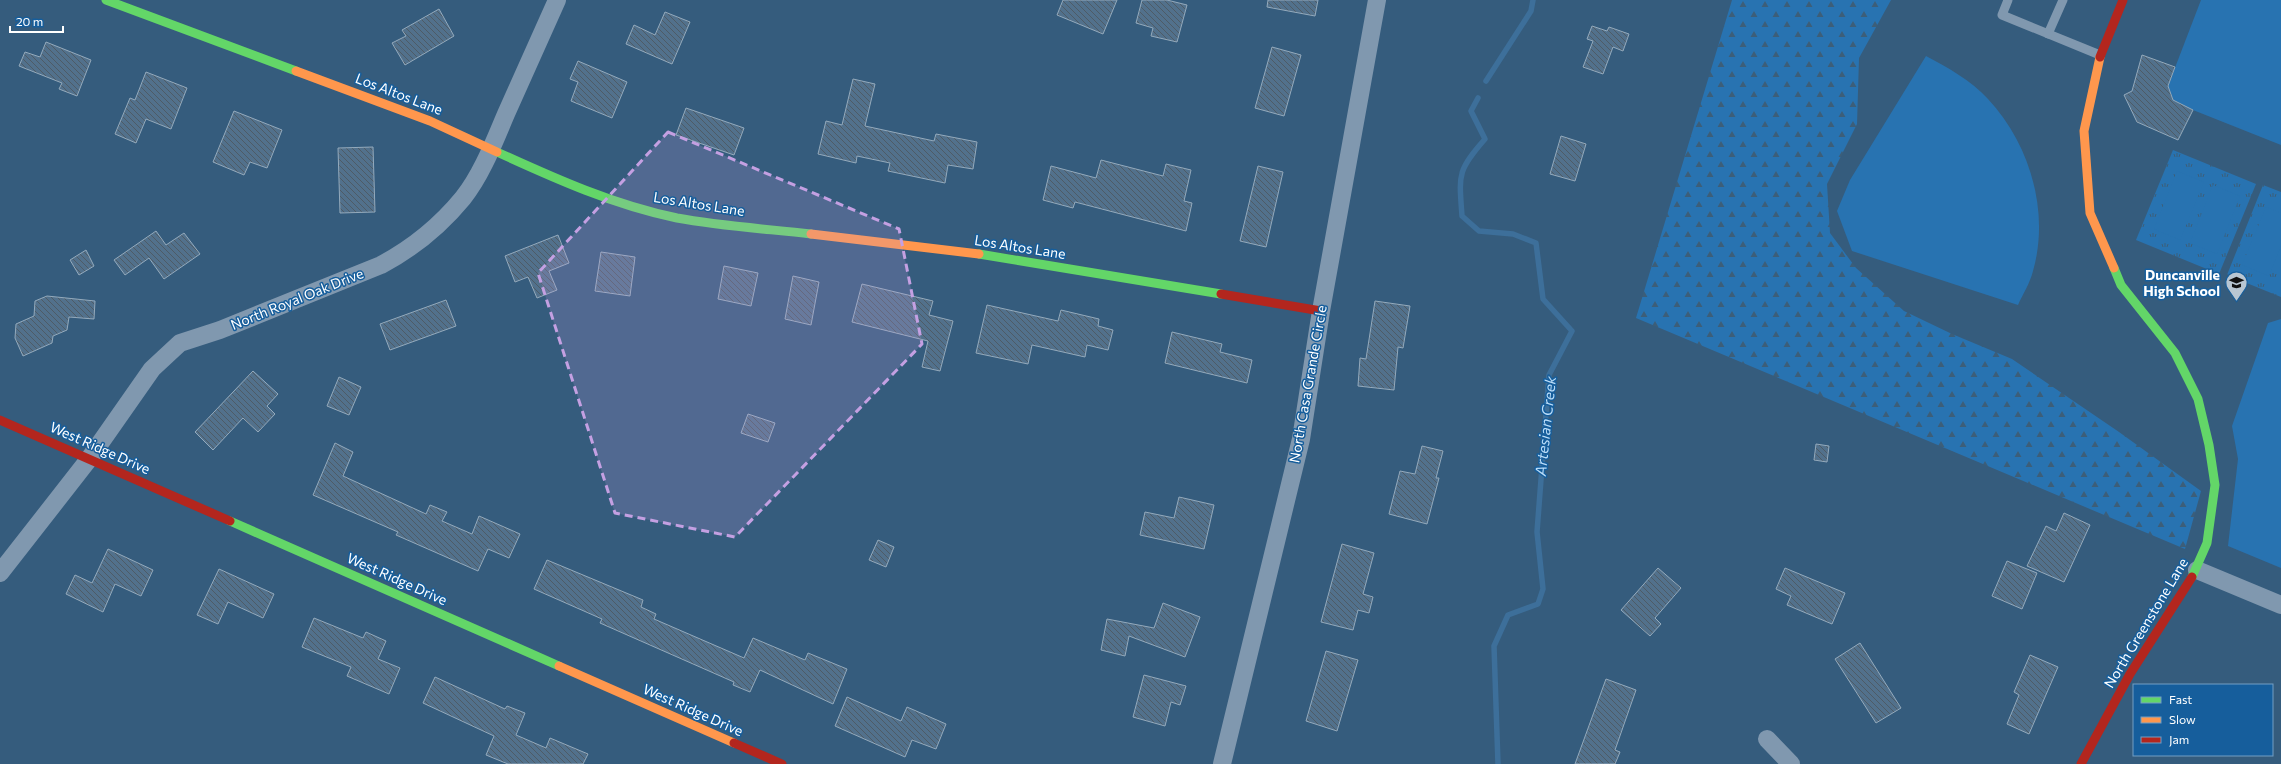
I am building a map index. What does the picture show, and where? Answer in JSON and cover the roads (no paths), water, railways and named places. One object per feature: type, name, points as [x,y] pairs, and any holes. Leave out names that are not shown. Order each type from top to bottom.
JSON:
[{"type":"street","name":"Los Altos Lane","points":[[106,0],[380,101],[491,148],[576,188],[623,204],[678,218],[966,252],[1321,311]]},
{"type":"street","name":"North Royal Oak Drive","points":[[0,573],[90,459],[152,370],[180,343],[220,330],[381,265],[404,252],[432,232],[464,197],[491,148],[556,0]]},
{"type":"street","name":"North Casa Grande Circle","points":[[1222,764],[1301,439],[1321,311],[1377,0]]},
{"type":"street","name":"North Greenstone Lane","points":[[2081,764],[2130,674],[2197,570],[2207,543],[2215,485],[2209,445],[2198,399],[2175,353],[2121,285],[2090,214],[2084,131],[2100,55],[2123,0]]},
{"type":"street","name":"West Ridge Drive","points":[[0,420],[782,764]]},
{"type":"street","points":[[2197,570],[2281,605]]},
{"type":"street","points":[[1767,739],[1791,764]]},
{"type":"lane","points":[[2008,0],[2002,15],[2100,55]]},
{"type":"lane","points":[[2048,34],[2063,0]]},
{"type":"waterway","name":"Artesian Creek","points":[[1486,81],[1531,11],[1533,0]]},
{"type":"waterway","name":"Artesian Creek","points":[[1478,98],[1471,111],[1485,139],[1469,159],[1462,174],[1460,191],[1462,216],[1479,231],[1513,234],[1536,243],[1543,299],[1572,331],[1549,375],[1537,532],[1543,589],[1538,604],[1508,615],[1494,646],[1498,764]]},
{"type":"place","name":"Duncanville High School","points":[[2236,302]]}]
